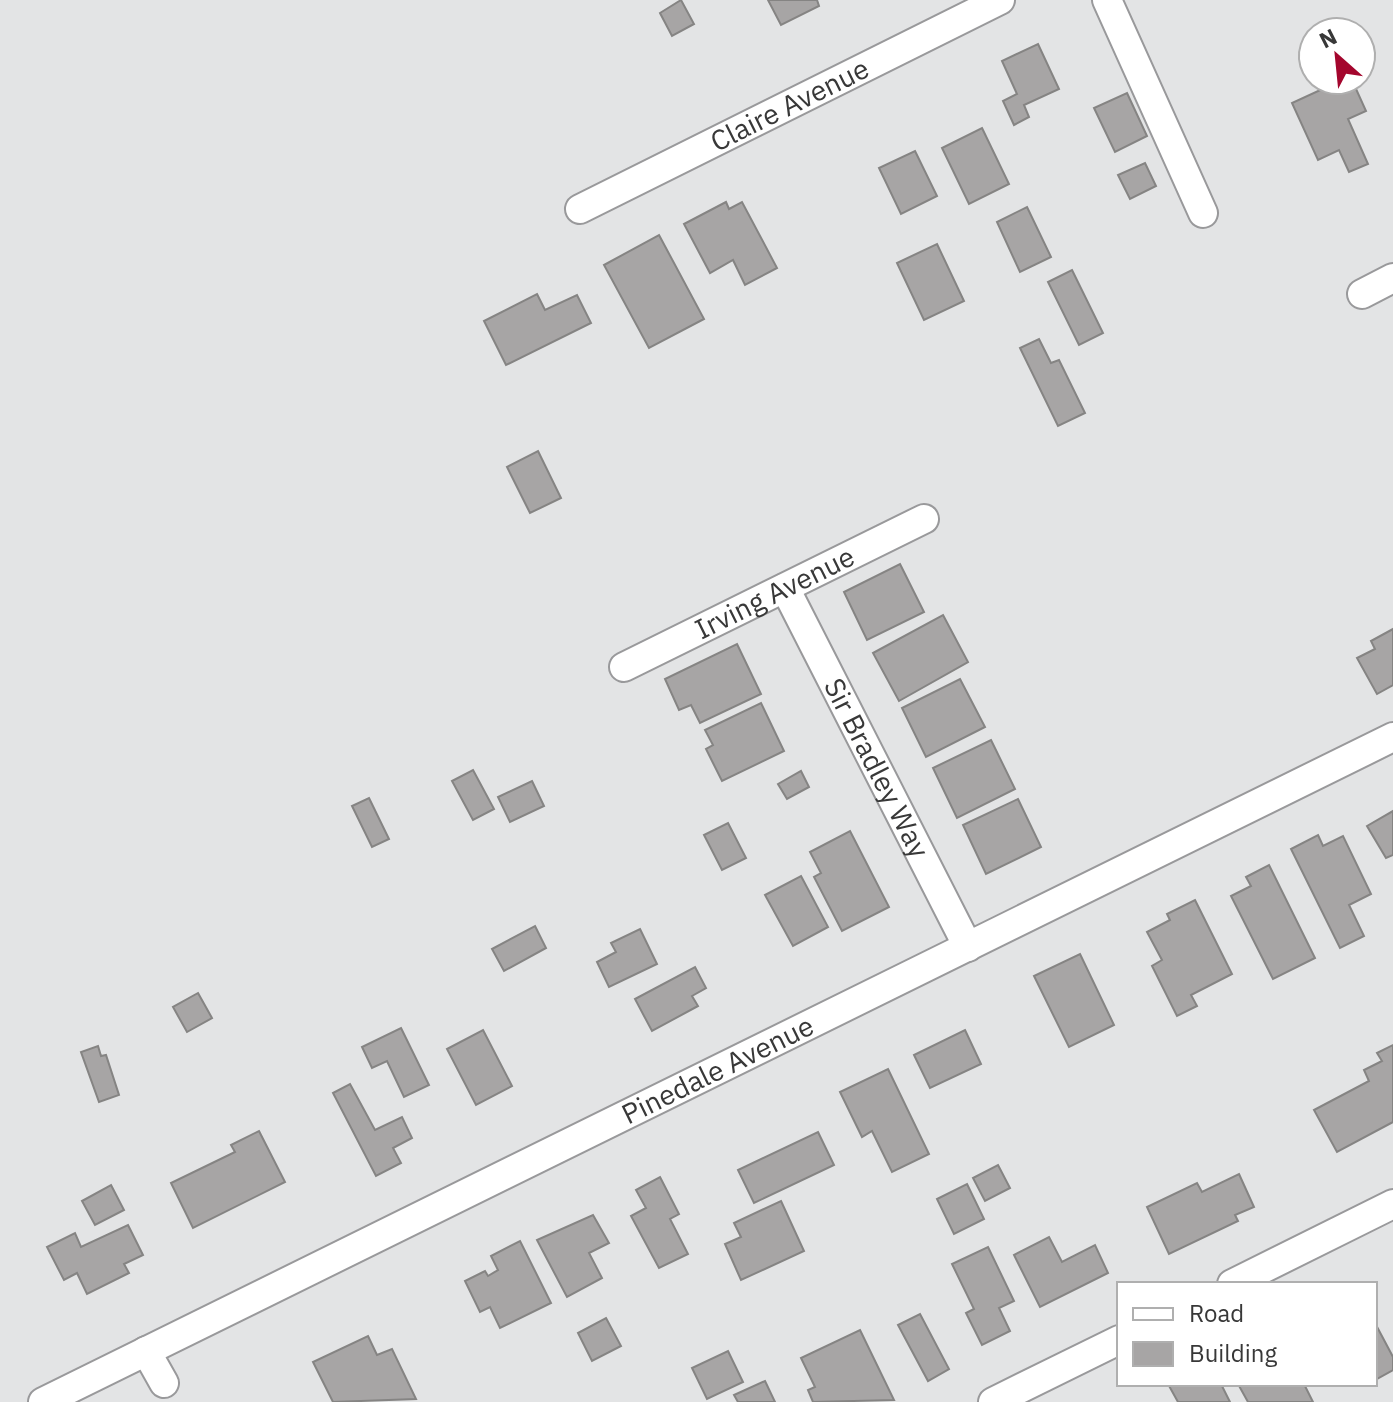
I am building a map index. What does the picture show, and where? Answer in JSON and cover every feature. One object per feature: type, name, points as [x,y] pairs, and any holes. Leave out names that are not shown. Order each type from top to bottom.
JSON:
[{"type":"street","name":"Claire Avenue","points":[[580,209],[1000,0]]},
{"type":"street","points":[[1107,0],[1203,213]]},
{"type":"street","points":[[1362,294],[1393,278]]},
{"type":"street","name":"Irving Avenue","points":[[624,667],[924,519]]},
{"type":"street","name":"Sir Bradley Way","points":[[785,588],[968,947]]},
{"type":"street","name":"Pinedale Avenue","points":[[43,1402],[87,1392],[146,1351],[1393,737]]},
{"type":"street","points":[[1236,1282],[1393,1204]]},
{"type":"street","points":[[993,1402],[1117,1341]]},
{"type":"street","points":[[146,1351],[164,1383]]},
{"type":"building","points":[[681,0],[694,24],[672,36],[660,13]]},
{"type":"building","points":[[768,0],[817,0],[819,6],[781,25]]},
{"type":"building","points":[[1038,44],[1059,89],[1024,105],[1029,117],[1014,125],[1003,101],[1017,94],[1002,61]]},
{"type":"building","points":[[1127,93],[1147,136],[1115,152],[1094,108]]},
{"type":"building","points":[[1307,96],[1359,96],[1366,111],[1348,119],[1368,164],[1349,172],[1339,150],[1318,160],[1292,103]]},
{"type":"building","points":[[982,128],[1009,184],[969,204],[942,148]]},
{"type":"building","points":[[915,151],[937,196],[901,214],[879,168]]},
{"type":"building","points":[[1145,163],[1156,186],[1130,199],[1118,175]]},
{"type":"building","points":[[726,202],[729,209],[742,202],[777,268],[745,285],[733,260],[710,273],[684,224]]},
{"type":"building","points":[[1027,207],[1051,257],[1020,272],[997,222]]},
{"type":"building","points":[[659,235],[704,319],[649,348],[604,265]]},
{"type":"building","points":[[937,244],[964,301],[924,320],[897,263]]},
{"type":"building","points":[[1072,270],[1103,333],[1079,345],[1048,282]]},
{"type":"building","points":[[537,294],[545,310],[577,295],[591,323],[506,365],[484,321]]},
{"type":"building","points":[[1039,339],[1051,363],[1059,360],[1085,413],[1058,426],[1020,348]]},
{"type":"building","points":[[538,451],[561,498],[530,513],[507,467]]},
{"type":"building","points":[[900,564],[924,612],[867,640],[844,592]]},
{"type":"building","points":[[943,615],[968,662],[899,701],[873,653]]},
{"type":"building","points":[[1393,629],[1393,685],[1377,694],[1357,658],[1375,649],[1371,641]]},
{"type":"building","points":[[737,644],[761,694],[700,723],[691,705],[679,710],[665,679]]},
{"type":"building","points":[[960,679],[985,727],[926,757],[902,708]]},
{"type":"building","points":[[761,703],[784,751],[722,781],[706,749],[713,745],[705,730]]},
{"type":"building","points":[[991,740],[1015,789],[957,818],[933,768]]},
{"type":"building","points":[[473,770],[494,809],[473,820],[452,781]]},
{"type":"building","points":[[801,771],[809,787],[787,799],[778,784]]},
{"type":"building","points":[[532,781],[544,806],[510,822],[498,797]]},
{"type":"building","points":[[369,798],[389,839],[372,847],[352,806]]},
{"type":"building","points":[[1018,799],[1041,847],[986,874],[963,825]]},
{"type":"building","points":[[1393,811],[1393,855],[1386,858],[1367,826]]},
{"type":"building","points":[[728,823],[746,858],[722,870],[704,835]]},
{"type":"building","points":[[850,831],[889,907],[842,931],[814,877],[821,873],[810,852]]},
{"type":"building","points":[[1318,835],[1323,846],[1343,836],[1371,894],[1349,905],[1364,936],[1340,948],[1291,849]]},
{"type":"building","points":[[1269,865],[1315,958],[1273,979],[1231,896],[1251,886],[1246,877]]},
{"type":"building","points":[[801,876],[828,927],[793,946],[765,895]]},
{"type":"building","points":[[1195,900],[1232,974],[1191,995],[1197,1006],[1177,1016],[1152,966],[1162,960],[1147,932],[1170,920],[1167,914]]},
{"type":"building","points":[[535,926],[546,948],[504,971],[492,949]]},
{"type":"building","points":[[640,929],[657,964],[609,987],[597,962],[616,952],[611,943]]},
{"type":"building","points":[[1080,954],[1114,1025],[1069,1047],[1034,976]]},
{"type":"building","points":[[695,967],[706,988],[692,996],[698,1006],[652,1031],[635,999]]},
{"type":"building","points":[[198,993],[212,1018],[187,1032],[173,1007]]},
{"type":"building","points":[[401,1028],[429,1085],[404,1097],[387,1061],[372,1068],[362,1047]]},
{"type":"building","points":[[483,1030],[512,1086],[476,1105],[447,1049]]},
{"type":"building","points":[[965,1030],[981,1064],[930,1088],[914,1055]]},
{"type":"building","points":[[1393,1045],[1393,1122],[1337,1152],[1314,1110],[1369,1081],[1364,1070],[1382,1061],[1377,1053]]},
{"type":"building","points":[[98,1046],[101,1056],[106,1055],[119,1095],[99,1102],[81,1052]]},
{"type":"building","points":[[888,1069],[929,1154],[892,1172],[872,1131],[862,1137],[840,1092]]},
{"type":"building","points":[[350,1084],[375,1130],[402,1117],[412,1138],[393,1148],[401,1163],[376,1176],[333,1093]]},
{"type":"building","points":[[259,1131],[285,1182],[193,1228],[171,1183],[235,1152],[231,1145]]},
{"type":"building","points":[[818,1132],[834,1165],[754,1203],[738,1170]]},
{"type":"building","points":[[998,1165],[1010,1188],[985,1201],[973,1178]]},
{"type":"building","points":[[1239,1174],[1254,1207],[1235,1215],[1238,1221],[1169,1254],[1147,1207],[1197,1183],[1202,1192]]},
{"type":"building","points":[[660,1177],[679,1214],[670,1219],[688,1254],[659,1268],[631,1216],[646,1208],[636,1190]]},
{"type":"building","points":[[967,1184],[984,1219],[954,1234],[937,1199]]},
{"type":"building","points":[[111,1185],[124,1210],[95,1225],[82,1201]]},
{"type":"building","points":[[781,1201],[804,1251],[741,1280],[725,1244],[741,1237],[734,1223]]},
{"type":"building","points":[[593,1215],[609,1243],[589,1253],[602,1278],[567,1297],[537,1240]]},
{"type":"building","points":[[128,1225],[143,1255],[124,1264],[129,1273],[87,1294],[77,1273],[64,1280],[47,1247],[75,1233],[81,1247]]},
{"type":"building","points":[[1049,1237],[1062,1262],[1095,1245],[1108,1273],[1040,1307],[1014,1255]]},
{"type":"building","points":[[520,1241],[551,1303],[500,1328],[490,1307],[480,1312],[465,1281],[485,1271],[488,1276],[498,1270],[491,1256]]},
{"type":"building","points":[[988,1247],[1014,1301],[999,1308],[1010,1331],[982,1345],[966,1313],[974,1309],[952,1264]]},
{"type":"building","points":[[920,1314],[949,1369],[928,1381],[898,1325]]},
{"type":"building","points":[[606,1318],[621,1346],[592,1361],[578,1333]]},
{"type":"building","points":[[1377,1327],[1393,1357],[1393,1370],[1377,1379]]},
{"type":"building","points":[[860,1330],[894,1400],[813,1402],[808,1390],[815,1387],[801,1358]]},
{"type":"building","points":[[368,1336],[377,1355],[392,1349],[416,1399],[333,1402],[313,1362]]},
{"type":"building","points":[[728,1351],[743,1382],[707,1399],[692,1368]]},
{"type":"building","points":[[765,1381],[775,1402],[738,1402],[734,1395]]},
{"type":"building","points":[[1169,1386],[1222,1386],[1230,1402],[1178,1402]]},
{"type":"building","points":[[1239,1386],[1305,1386],[1313,1402],[1248,1402]]}]
